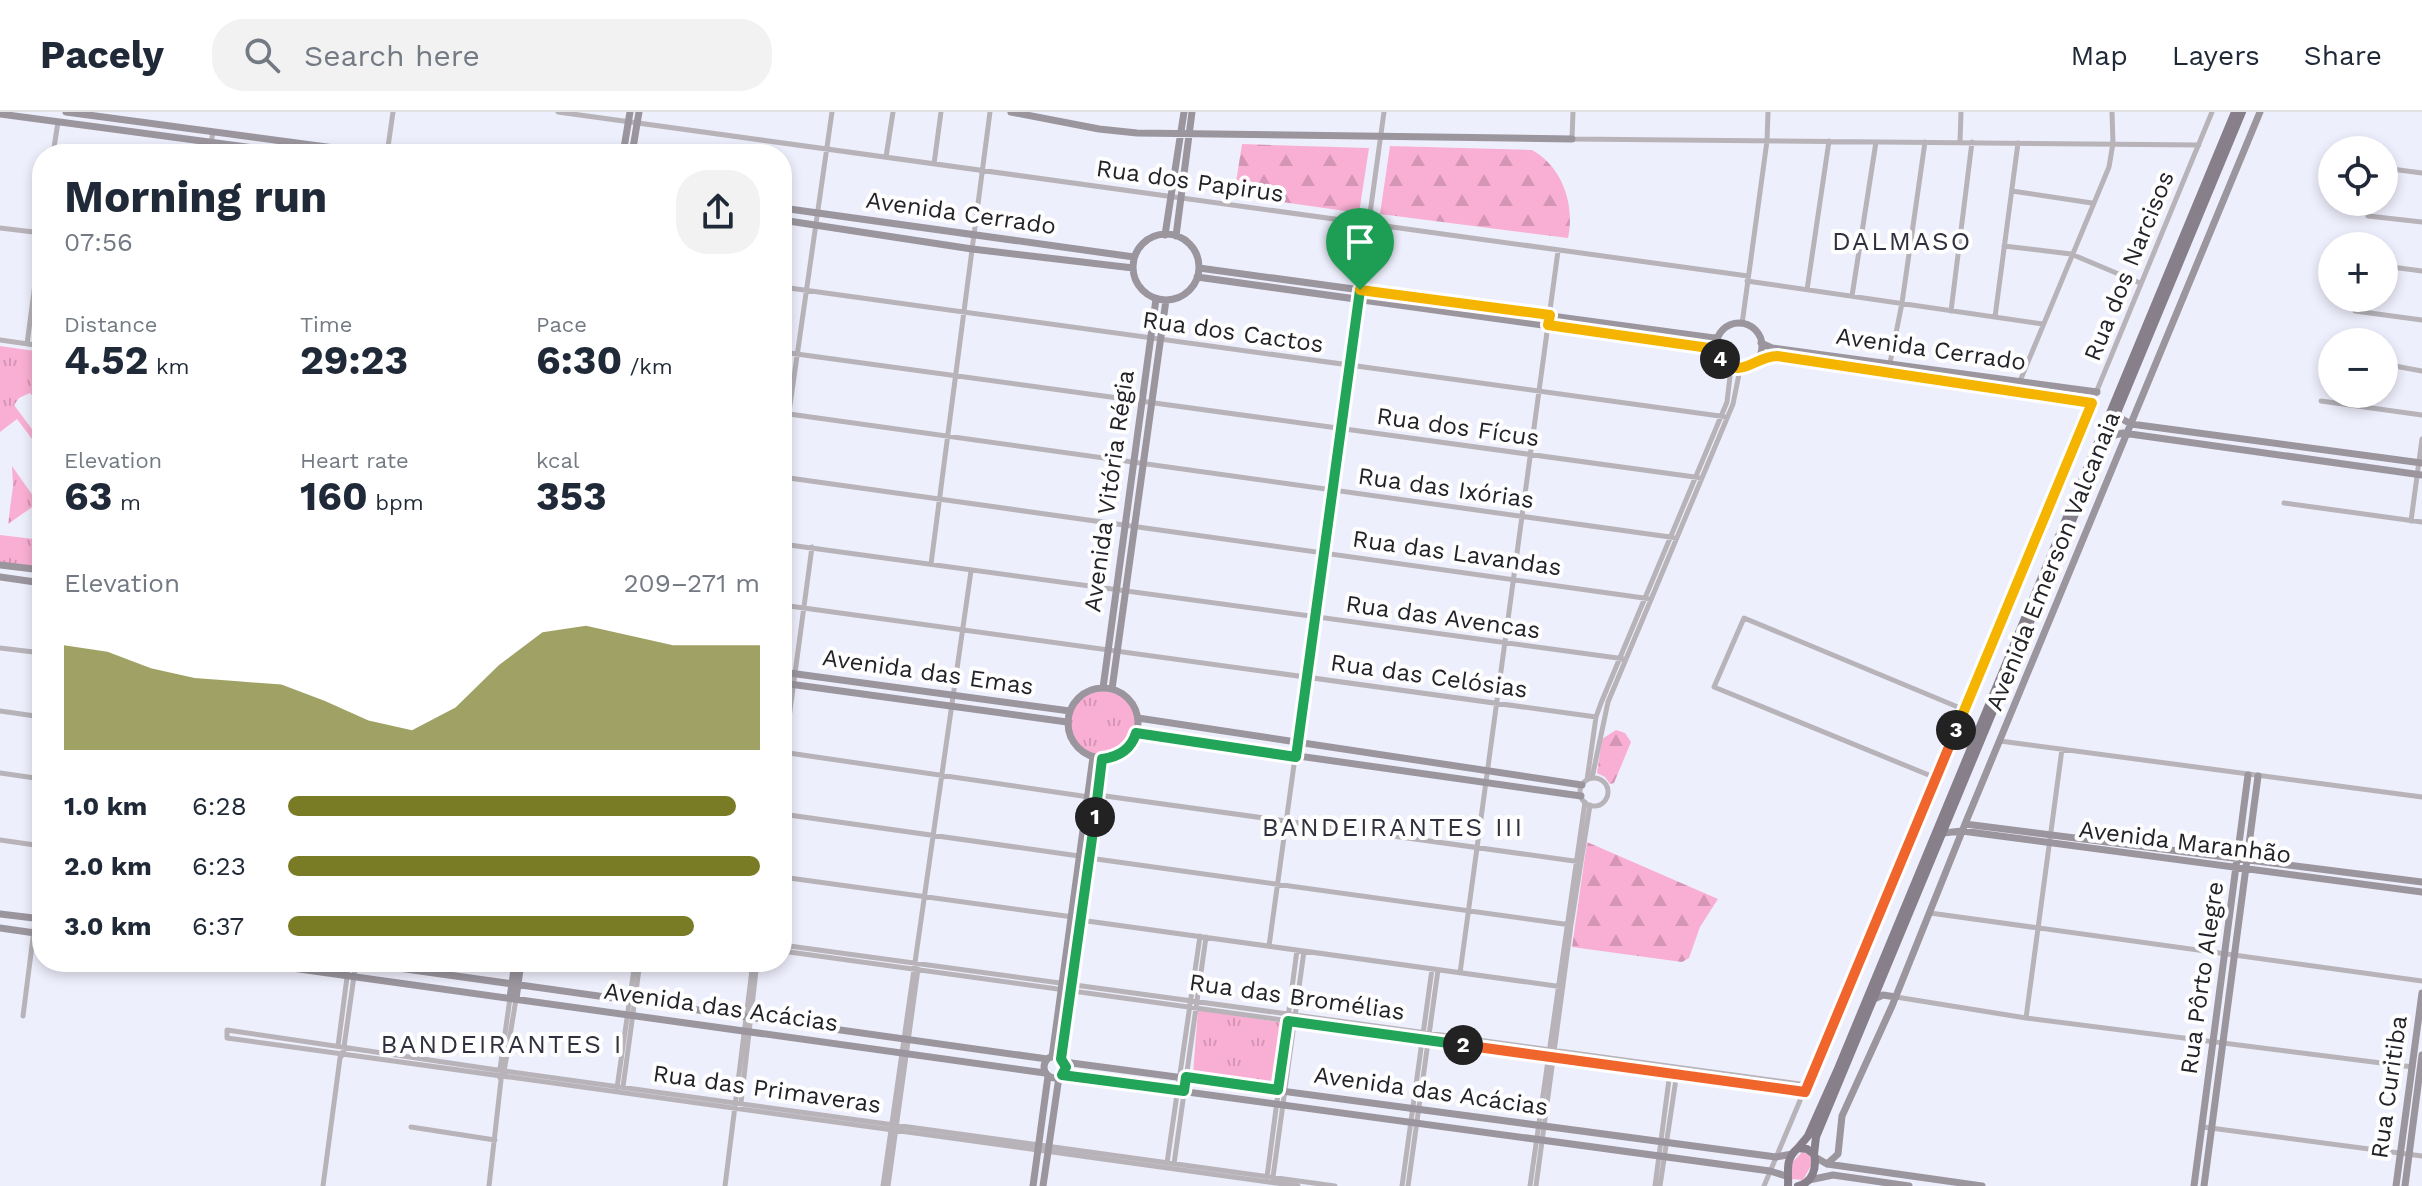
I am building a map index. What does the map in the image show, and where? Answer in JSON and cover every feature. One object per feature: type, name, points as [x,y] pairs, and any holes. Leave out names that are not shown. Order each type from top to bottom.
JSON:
[{"type":"main road","points":[[1796,1183],[1795,1151],[1808,1136],[1843,1056],[2235,112]]},
{"type":"main road","points":[[1796,1183],[1814,1171],[1816,1137],[2242,112]]},
{"type":"main road","points":[[1795,1151],[1807,1149],[1815,1155]]},
{"type":"street","points":[[66,112],[304,144]]},
{"type":"street","points":[[388,144],[393,112]]},
{"type":"street","name":"Rua dos Papirus","points":[[558,112],[1182,197],[2043,324]]},
{"type":"street","points":[[625,144],[630,112]]},
{"type":"street","points":[[634,144],[639,112]]},
{"type":"street","points":[[792,379],[832,112]]},
{"type":"street","points":[[886,157],[893,112]]},
{"type":"street","points":[[934,164],[941,112]]},
{"type":"street","points":[[931,564],[990,112]]},
{"type":"street","points":[[1011,112],[1099,129],[1186,133],[2199,145]]},
{"type":"street","points":[[1176,236],[1182,197],[1186,133],[1184,112]]},
{"type":"street","points":[[1165,235],[1192,112]]},
{"type":"street","points":[[1269,946],[1384,112]]},
{"type":"street","points":[[1572,139],[1573,112]]},
{"type":"street","points":[[1742,324],[1767,141],[1768,112]]},
{"type":"street","points":[[1960,142],[1961,112]]},
{"type":"street","points":[[2020,381],[2109,167],[2113,143],[2112,112]]},
{"type":"street","name":"Rua dos Narcisos","points":[[1764,1186],[2212,112]]},
{"type":"street","name":"Avenida Emerson Valcanaia","points":[[1827,1164],[1839,1152],[1844,1113],[1896,997],[1963,827],[2260,112]]},
{"type":"street","points":[[0,114],[224,144]]},
{"type":"street","points":[[55,144],[58,121]]},
{"type":"street","points":[[211,142],[213,132]]},
{"type":"street","points":[[1807,290],[1829,141]]},
{"type":"street","points":[[1852,296],[1876,142]]},
{"type":"street","points":[[1890,363],[1902,303],[1925,142]]},
{"type":"street","points":[[1951,311],[1972,142]]},
{"type":"street","points":[[1995,317],[2018,143]]},
{"type":"street","points":[[2398,170],[2422,173]]},
{"type":"street","points":[[2012,191],[2092,203]]},
{"type":"street","name":"Avenida Cerrado","points":[[792,209],[1134,257]]},
{"type":"street","points":[[2368,216],[2422,222]]},
{"type":"street","name":"Avenida Cerrado","points":[[792,222],[972,249],[1133,268]]},
{"type":"street","points":[[0,228],[32,232]]},
{"type":"street","points":[[1165,235],[1176,236],[1194,251],[1198,272],[1189,291],[1182,296],[1156,299],[1140,287],[1133,268],[1134,257],[1146,241],[1165,235]]},
{"type":"street","points":[[2004,246],[2071,254],[2140,283]]},
{"type":"street","points":[[1460,973],[1558,251]]},
{"type":"street","points":[[2398,268],[2422,271]]},
{"type":"street","points":[[1198,272],[1718,337]]},
{"type":"street","points":[[1198,272],[1358,299],[1716,349]]},
{"type":"street","name":"Rua dos Cactos","points":[[792,288],[1724,417]]},
{"type":"street","name":"Avenida Vitória Régia","points":[[1107,688],[1155,339],[1156,299]]},
{"type":"street","name":"Avenida Vitória Régia","points":[[1155,339],[1166,300]]},
{"type":"street","points":[[27,344],[32,305]]},
{"type":"street","points":[[2362,312],[2422,320]]},
{"type":"street","points":[[1742,324],[1754,329],[1761,343],[1757,359],[1748,367],[1736,368],[1721,361],[1716,349],[1718,337],[1730,325],[1742,324]]},
{"type":"street","points":[[0,340],[32,345]]},
{"type":"street","name":"Avenida Cerrado","points":[[1761,343],[1772,348],[2097,392]]},
{"type":"street","name":"Rua dos Fícus","points":[[792,353],[1698,478]]},
{"type":"street","name":"Avenida Cerrado","points":[[1757,359],[1777,356],[2092,403]]},
{"type":"street","points":[[2398,367],[2422,371]]},
{"type":"street","points":[[1530,1186],[1541,1126],[1596,717],[1724,417],[1736,368]]},
{"type":"street","points":[[2372,408],[2422,415]]},
{"type":"street","points":[[2117,411],[2122,419],[2131,424],[2420,463]]},
{"type":"street","name":"Rua das Ixórias","points":[[792,415],[1673,537]]},
{"type":"street","points":[[2107,437],[2127,433],[2420,474]]},
{"type":"street","points":[[2411,521],[2420,474],[2422,439]]},
{"type":"street","name":"Rua das Lavandas","points":[[792,478],[1647,598]]},
{"type":"street","points":[[2284,503],[2422,522]]},
{"type":"street","name":"Rua das Avencas","points":[[792,545],[1622,658]]},
{"type":"street","points":[[792,691],[812,547]]},
{"type":"street","points":[[0,565],[32,569]]},
{"type":"street","points":[[886,1186],[971,571]]},
{"type":"street","points":[[0,577],[32,582]]},
{"type":"street","name":"Rua das Celósias","points":[[792,606],[1596,717]]},
{"type":"street","points":[[1936,778],[1714,687],[1744,618],[1965,710]]},
{"type":"street","points":[[0,648],[32,652]]},
{"type":"street","points":[[1587,781],[1622,658]]},
{"type":"street","name":"Avenida das Emas","points":[[792,674],[1070,711]]},
{"type":"street","name":"Avenida das Emas","points":[[793,684],[1067,722]]},
{"type":"street","points":[[1107,688],[1129,700],[1138,718],[1136,733],[1122,754],[1098,758],[1077,748],[1068,732],[1067,722],[1070,711],[1082,694],[1107,688]]},
{"type":"street","points":[[0,711],[32,716]]},
{"type":"street","points":[[1136,733],[1486,783],[1602,804],[1608,793],[1604,782],[1487,771],[1138,718]]},
{"type":"street","points":[[2000,741],[2422,797]]},
{"type":"street","points":[[2026,1018],[2062,749]]},
{"type":"street","points":[[792,753],[1087,794],[1093,799],[1098,795],[1578,862]]},
{"type":"street","points":[[1076,919],[1079,856],[1087,794],[1098,758]]},
{"type":"street","points":[[1033,1186],[1047,1074],[1044,1064],[1050,1058],[1066,987],[1089,858],[1098,795],[1098,758]]},
{"type":"street","points":[[0,773],[32,778]]},
{"type":"street","name":"Rua Pôrto Alegre","points":[[2195,1182],[2213,1041],[2234,956],[2248,775]]},
{"type":"street","name":"Rua Pôrto Alegre","points":[[2204,1183],[2223,1042],[2224,955],[2258,776]]},
{"type":"street","points":[[1953,810],[1963,827]]},
{"type":"street","points":[[792,815],[1079,856],[1084,861],[1089,858],[1569,924]]},
{"type":"street","name":"Avenida Maranhão","points":[[1943,833],[1963,827],[2050,835],[2422,892]]},
{"type":"street","name":"Avenida Maranhão","points":[[1963,827],[2049,844],[2422,882]]},
{"type":"street","points":[[0,840],[32,845]]},
{"type":"street","points":[[792,878],[1560,987]]},
{"type":"street","points":[[1930,913],[2422,981]]},
{"type":"street","points":[[0,914],[32,917]]},
{"type":"street","points":[[0,928],[32,932]]},
{"type":"street","points":[[1174,1166],[1181,1090],[1203,936]]},
{"type":"street","name":"Rua das Bromélias","points":[[792,946],[1551,1054],[1808,1085]]},
{"type":"street","points":[[1269,1179],[1301,951]]},
{"type":"street","name":"Rua das Bromélias","points":[[792,952],[916,964]]},
{"type":"street","points":[[23,1016],[32,966]]},
{"type":"street","points":[[1405,1186],[1435,969]]},
{"type":"street","name":"Avenida das Acácias","points":[[322,972],[1047,1074]]},
{"type":"street","points":[[350,972],[351,976]]},
{"type":"street","points":[[323,1186],[352,972]]},
{"type":"street","name":"Avenida das Acácias","points":[[429,972],[1050,1058]]},
{"type":"street","points":[[515,972],[516,984]]},
{"type":"street","points":[[489,1186],[501,1075],[519,972]]},
{"type":"street","points":[[620,1089],[636,972]]},
{"type":"street","points":[[725,1186],[754,972]]},
{"type":"street","points":[[1881,981],[1896,997]]},
{"type":"street","points":[[1043,1186],[1060,1076],[1065,1070],[1066,987]]},
{"type":"street","name":"Rua Curitiba","points":[[2396,1186],[2405,1153],[2418,1068],[2422,993]]},
{"type":"street","points":[[1874,999],[1883,995],[2026,1018],[2418,1068]]},
{"type":"street","name":"Rua das Primaveras","points":[[341,1051],[227,1038],[227,1030],[501,1075],[1335,1186]]},
{"type":"street","name":"Rua Curitiba","points":[[2418,1068],[2422,1055]]},
{"type":"street","points":[[1050,1058],[1063,1060]]},
{"type":"street","name":"Avenida das Acácias","points":[[1063,1060],[1776,1157],[1795,1151]]},
{"type":"street","points":[[1658,1186],[1674,1070]]},
{"type":"street","name":"Rua das Bromélias","points":[[1674,1070],[1805,1092]]},
{"type":"street","points":[[1047,1074],[1060,1076]]},
{"type":"street","name":"Avenida das Acácias","points":[[1060,1076],[1662,1155],[1770,1171],[1796,1183]]},
{"type":"street","points":[[1166,1164],[1181,1090]]},
{"type":"street","points":[[2207,1091],[2216,1093]]},
{"type":"street","points":[[411,1127],[495,1140]]},
{"type":"street","points":[[2203,1127],[2422,1156]]},
{"type":"street","points":[[1536,1186],[1539,1139]]},
{"type":"street","name":"Rua Curitiba","points":[[2405,1153],[2405,1186]]},
{"type":"street","points":[[1815,1155],[1827,1164],[1982,1186]]},
{"type":"street","points":[[2199,1156],[2208,1158]]},
{"type":"street","points":[[1796,1183],[1833,1175],[1909,1186]]},
{"type":"street","name":"Rua das Primaveras","points":[[1269,1179],[1298,1186]]},
{"type":"street","points":[[2195,1182],[2204,1183]]},
{"type":"green space","points":[[1242,144],[1369,148],[1359,213],[1234,195]]},
{"type":"green space","points":[[1390,146],[1532,150],[1552,166],[1564,188],[1570,213],[1568,238],[1380,214]]},
{"type":"green space","points":[[0,346],[32,351],[32,396],[30,393],[19,398],[14,405],[32,429],[32,439],[17,419],[0,432]]},
{"type":"green space","points":[[12,466],[32,494],[32,507],[8,524]]},
{"type":"green space","points":[[0,535],[32,539],[32,566],[0,562]]},
{"type":"green space","points":[[1103,691],[1116,694],[1126,701],[1133,711],[1136,724],[1133,737],[1126,747],[1116,754],[1103,757],[1090,754],[1080,747],[1073,737],[1070,724],[1073,711],[1080,701],[1090,694]]},
{"type":"green space","points":[[1616,730],[1625,733],[1631,742],[1614,783],[1610,784],[1597,773],[1602,739]]},
{"type":"green space","points":[[1587,842],[1718,899],[1700,927],[1689,958],[1682,962],[1572,947]]},
{"type":"green space","points":[[1198,1010],[1285,1023],[1275,1085],[1193,1074]]},
{"type":"green space","points":[[1802,1152],[1810,1155],[1812,1164],[1803,1180],[1792,1179],[1790,1165]]},
{"type":"district","name":"DALMASO","points":[[1902,241]]},
{"type":"district","name":"BANDEIRANTES III","points":[[1393,827]]},
{"type":"district","name":"BANDEIRANTES I","points":[[502,1044]]},
{"type":"route","points":[[1360,290],[1550,315],[1548,325],[1716,349],[1721,361],[1736,369],[1748,367],[1757,359],[1777,356],[2092,403],[1805,1092],[1288,1021],[1278,1090],[1186,1077],[1184,1091],[1062,1075],[1066,1067],[1061,1059],[1102,759],[1122,754],[1136,733],[1296,757],[1360,290]]}]
